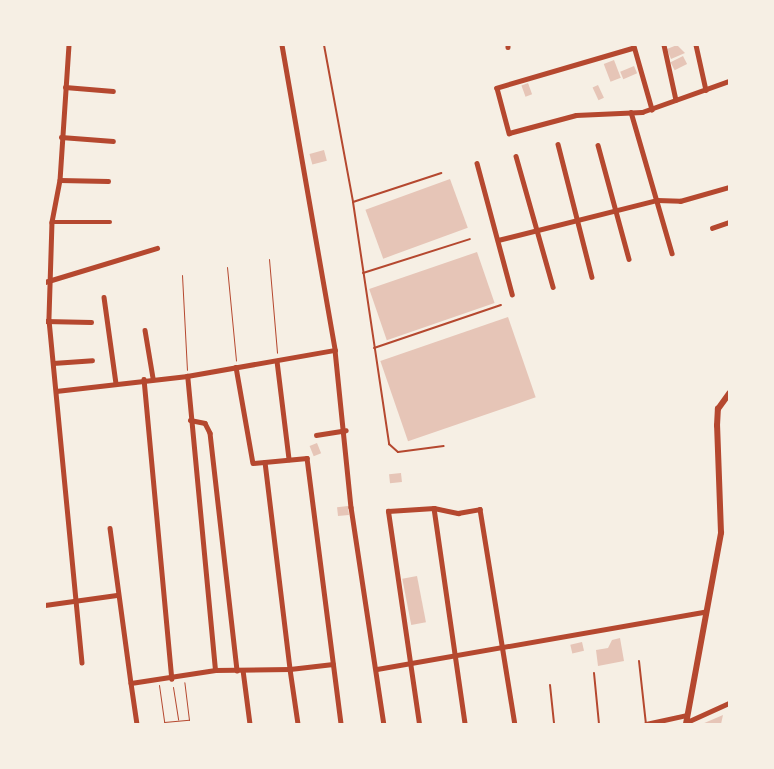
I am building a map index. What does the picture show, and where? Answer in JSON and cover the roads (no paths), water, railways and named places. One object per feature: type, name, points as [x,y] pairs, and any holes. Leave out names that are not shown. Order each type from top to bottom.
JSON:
[{"type":"street","points":[[69,45],[60,137],[60,180],[52,222],[47,282],[47,320],[56,391],[82,662]]},
{"type":"street","points":[[282,45],[335,350],[346,430],[351,507],[384,724]]},
{"type":"street","points":[[664,45],[676,100]]},
{"type":"street","points":[[696,45],[706,90]]},
{"type":"street","points":[[652,109],[634,46],[497,88],[509,133],[576,115],[652,109],[729,81]]},
{"type":"street","points":[[65,87],[113,92]]},
{"type":"street","points":[[631,112],[672,252]]},
{"type":"street","points":[[60,137],[113,142]]},
{"type":"street","points":[[558,144],[592,277]]},
{"type":"street","points":[[598,145],[629,259]]},
{"type":"street","points":[[516,156],[539,231],[553,287]]},
{"type":"street","points":[[477,163],[512,294]]},
{"type":"street","points":[[60,180],[108,181]]},
{"type":"street","points":[[498,240],[657,200],[680,200],[729,187]]},
{"type":"street","points":[[52,222],[110,222]]},
{"type":"street","points":[[712,228],[729,222]]},
{"type":"street","points":[[47,282],[157,248]]},
{"type":"street","points":[[104,296],[116,383]]},
{"type":"street","points":[[47,320],[91,322]]},
{"type":"street","points":[[145,330],[153,378]]},
{"type":"street","points":[[56,391],[144,379],[187,376],[335,350]]},
{"type":"street","points":[[53,363],[92,360]]},
{"type":"street","points":[[277,361],[288,459]]},
{"type":"street","points":[[236,366],[253,463],[307,458],[341,724]]},
{"type":"street","points":[[187,376],[215,670]]},
{"type":"street","points":[[144,379],[172,678]]},
{"type":"street","points":[[729,394],[718,409],[721,533],[704,612],[687,723],[729,703]]},
{"type":"street","points":[[190,420],[205,423],[210,433],[237,670]]},
{"type":"street","points":[[316,435],[346,430]]},
{"type":"street","points":[[265,462],[298,724]]},
{"type":"street","points":[[434,508],[457,657],[465,724]]},
{"type":"street","points":[[419,724],[388,511],[434,508],[458,513],[480,509],[515,724]]},
{"type":"street","points":[[110,528],[116,594],[137,724]]},
{"type":"street","points":[[45,605],[116,594]]},
{"type":"street","points":[[377,669],[457,657],[704,612]]},
{"type":"street","points":[[131,683],[215,670],[290,669],[333,664]]},
{"type":"street","points":[[243,670],[250,724]]},
{"type":"street","points":[[646,724],[687,715]]},
{"type":"lane","points":[[324,45],[354,202],[374,348],[391,448],[398,452],[444,446]]},
{"type":"lane","points":[[354,202],[441,173]]},
{"type":"lane","points":[[363,273],[470,239]]},
{"type":"lane","points":[[374,348],[501,305]]},
{"type":"lane","points":[[639,661],[646,724]]},
{"type":"lane","points":[[594,673],[600,724]]},
{"type":"lane","points":[[550,685],[554,724]]}]
